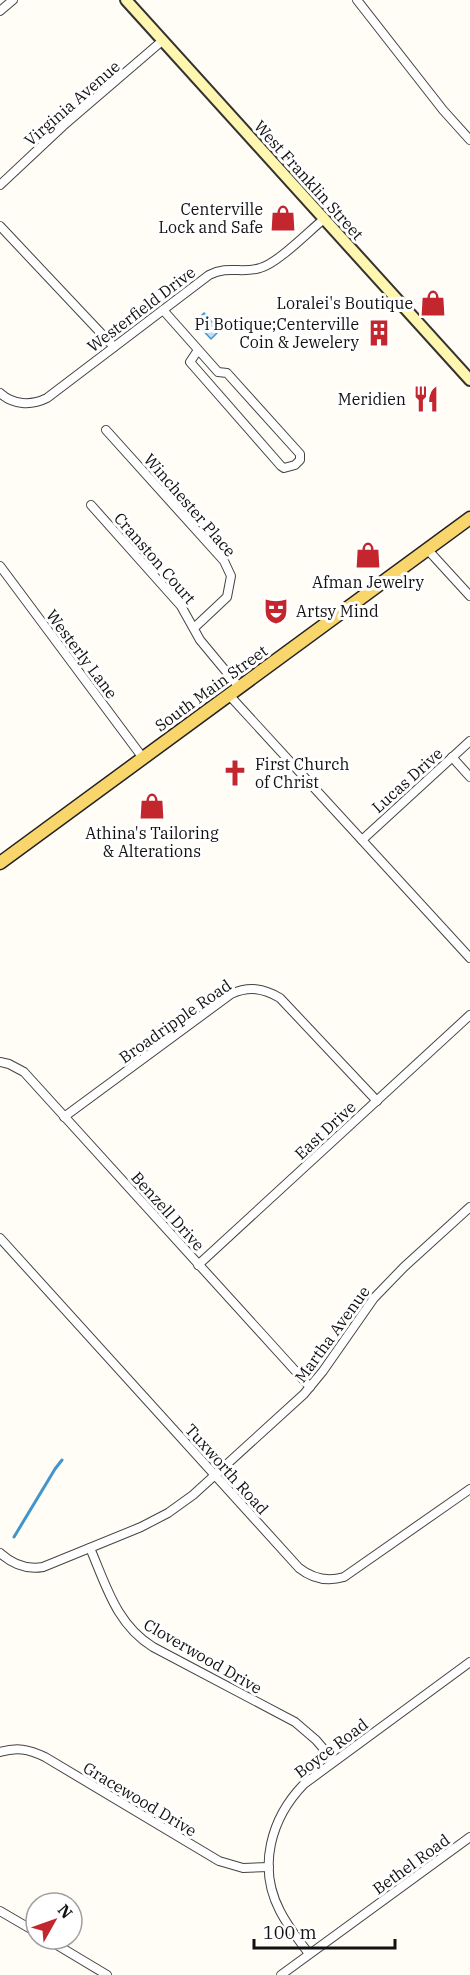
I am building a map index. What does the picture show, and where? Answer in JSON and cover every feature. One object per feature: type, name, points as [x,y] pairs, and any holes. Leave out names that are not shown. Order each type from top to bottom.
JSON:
[{"type":"main road","name":"West Franklin Street","points":[[126,0],[470,380]]},
{"type":"main road","name":"South Main Street","points":[[0,862],[470,518]]},
{"type":"street","points":[[0,11],[13,0]]},
{"type":"street","points":[[357,0],[443,110],[470,140]]},
{"type":"street","name":"Virginia Avenue","points":[[0,185],[63,126],[162,41]]},
{"type":"street","name":"Westerfield Drive","points":[[2,395],[22,403],[40,402],[47,399],[208,275],[227,268],[249,270],[267,266],[324,219]]},
{"type":"street","points":[[0,226],[114,347]]},
{"type":"street","points":[[163,310],[218,372],[227,373],[300,454],[300,460],[295,465],[284,468],[281,466],[190,363],[198,350]]},
{"type":"street","name":"Winchester Place","points":[[106,430],[224,561],[231,576],[227,597],[194,628]]},
{"type":"street","name":"Cranston Court","points":[[91,504],[181,606],[200,640],[239,687]]},
{"type":"street","points":[[427,549],[470,596]]},
{"type":"street","name":"Westerly Lane","points":[[0,566],[143,758]]},
{"type":"street","points":[[229,695],[470,958]]},
{"type":"street","name":"Lucas Drive","points":[[362,840],[470,741]]},
{"type":"street","points":[[452,757],[470,777]]},
{"type":"street","name":"Broadripple Road","points":[[64,1117],[231,994],[252,988],[270,992],[280,998],[377,1101]]},
{"type":"street","name":"East Drive","points":[[198,1265],[470,1015]]},
{"type":"street","name":"Benzell Drive","points":[[0,1062],[24,1072],[310,1387]]},
{"type":"street","name":"Martha Avenue","points":[[0,1553],[18,1565],[35,1568],[141,1527],[168,1513],[193,1495],[290,1408],[310,1387],[374,1298],[404,1267],[470,1208]]},
{"type":"street","name":"Tuxworth Road","points":[[0,1238],[299,1568],[316,1578],[328,1580],[344,1577],[470,1489]]},
{"type":"street","name":"Cloverwood Drive","points":[[90,1548],[117,1611],[133,1632],[153,1647],[295,1722],[316,1740],[334,1761]]},
{"type":"street","name":"Boyce Road","points":[[309,1954],[280,1912],[271,1888],[268,1867],[273,1834],[284,1808],[304,1784],[470,1662]]},
{"type":"street","name":"Gracewood Drive","points":[[0,1752],[20,1748],[38,1754],[219,1862],[243,1868],[268,1867]]},
{"type":"street","name":"Bethel Road","points":[[281,1975],[470,1837]]},
{"type":"street","points":[[0,1911],[24,1925]]},
{"type":"street","points":[[67,1951],[106,1975]]},
{"type":"water","points":[[204,313],[220,330],[211,339],[195,322]]},
{"type":"waterway","points":[[14,1537],[62,1460]]},
{"type":"place","name":"Centerville Lock and Safe","points":[[283,218]]},
{"type":"place","name":"Loralei's Boutique","points":[[433,303]]},
{"type":"place","name":"Pi Botique;Centerville Coin & Jewelery","points":[[379,333]]},
{"type":"place","name":"Meridien","points":[[426,399]]},
{"type":"place","name":"Afman Jewelry","points":[[368,555]]},
{"type":"place","name":"Artsy Mind","points":[[276,611]]},
{"type":"place","name":"First Church of Christ","points":[[235,773]]},
{"type":"place","name":"Athina's Tailoring & Alterations","points":[[152,806]]}]
